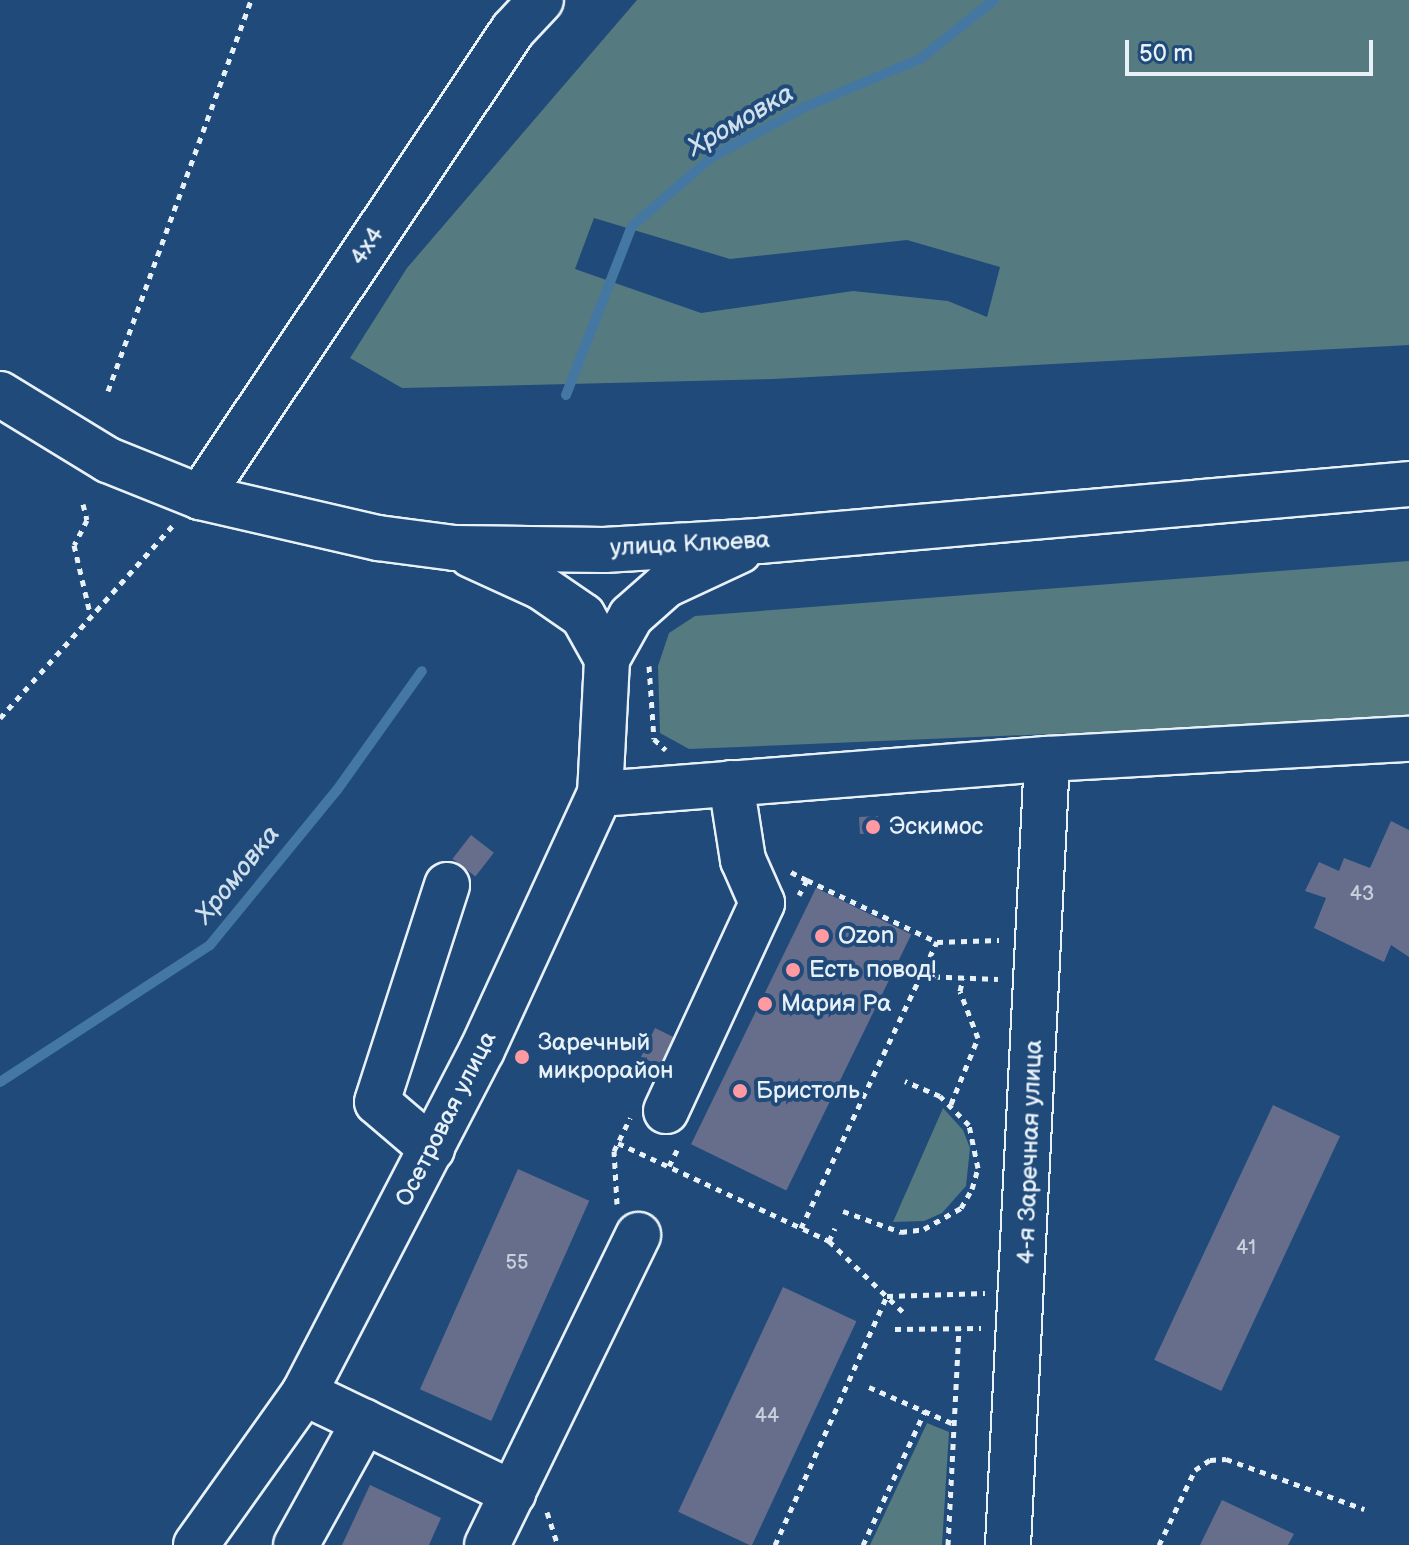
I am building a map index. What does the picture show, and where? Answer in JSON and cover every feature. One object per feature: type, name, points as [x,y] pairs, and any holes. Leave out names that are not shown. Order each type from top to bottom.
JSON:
[{"type":"street","name":"4x4","points":[[200,497],[513,30],[541,0]]},
{"type":"street","name":"улица Клюева","points":[[0,394],[108,460],[200,497],[378,538],[454,548],[604,550],[759,541],[1409,484]]},
{"type":"street","points":[[607,659],[631,616],[666,585],[759,541]]},
{"type":"street","points":[[454,548],[541,587],[583,616],[607,659]]},
{"type":"street","name":"Осетровая улица","points":[[196,1545],[304,1393],[432,1149],[600,794],[607,659]]},
{"type":"street","points":[[600,794],[1047,759],[1409,739]]},
{"type":"street","name":"4-я Заречная улица","points":[[1008,1545],[1047,759]]},
{"type":"street","points":[[666,1111],[762,903],[743,860],[731,783]]},
{"type":"street","points":[[432,1149],[377,1102],[447,885]]},
{"type":"street","points":[[487,1545],[638,1235]]},
{"type":"street","points":[[304,1393],[513,1493]]},
{"type":"street","points":[[296,1545],[364,1422]]},
{"type":"path","points":[[108,391],[251,0]]},
{"type":"path","points":[[0,718],[90,613],[200,497]]},
{"type":"path","points":[[83,504],[87,520],[74,545],[90,613]]},
{"type":"path","points":[[651,658],[647,685],[654,739],[675,759]]},
{"type":"path","points":[[807,880],[937,942],[1014,940]]},
{"type":"path","points":[[801,1228],[937,942]]},
{"type":"path","points":[[922,976],[1011,979]]},
{"type":"path","points":[[951,1104],[978,1038],[960,991],[963,978]]},
{"type":"path","points":[[843,1211],[901,1232],[934,1225],[961,1208],[978,1168],[976,1146],[969,1125],[951,1104],[905,1081]]},
{"type":"path","points":[[618,1143],[829,1241],[903,1312]]},
{"type":"path","points":[[829,1241],[835,1228]]},
{"type":"path","points":[[887,1296],[989,1293]]},
{"type":"path","points":[[775,1545],[887,1296]]},
{"type":"path","points":[[948,1545],[959,1328]]},
{"type":"path","points":[[895,1329],[986,1328]]},
{"type":"path","points":[[869,1387],[954,1424]]},
{"type":"path","points":[[863,1545],[925,1411]]},
{"type":"path","points":[[1159,1545],[1195,1470],[1210,1460],[1226,1459],[1364,1509]]},
{"type":"green space","points":[[637,0],[1409,0],[1409,345],[773,379],[402,388],[350,358],[407,268]],"holes":[[[594,218],[730,259],[907,240],[1000,267],[987,317],[948,301],[853,291],[701,313],[575,269]]]},
{"type":"green space","points":[[1409,561],[1409,719],[689,749],[660,733],[658,666],[669,633],[695,616]]},
{"type":"green space","points":[[943,1108],[963,1130],[970,1148],[966,1186],[942,1213],[924,1221],[893,1222]]},
{"type":"green space","points":[[927,1423],[949,1432],[942,1545],[870,1545]]},
{"type":"building","points":[[878,816],[879,833],[860,834],[859,817]]},
{"type":"building","points":[[1391,821],[1409,830],[1409,957],[1391,945],[1384,962],[1314,928],[1326,898],[1305,891],[1319,862],[1339,871],[1344,858],[1370,868]]},
{"type":"building","points":[[471,835],[494,853],[475,876],[453,859]]},
{"type":"building","points":[[816,888],[911,934],[786,1191],[691,1144]]},
{"type":"building","points":[[655,1028],[677,1039],[663,1068],[641,1057]]},
{"type":"building","points":[[1273,1105],[1340,1136],[1221,1391],[1154,1360]]},
{"type":"building","points":[[518,1169],[589,1201],[491,1421],[420,1389]]},
{"type":"building","points":[[783,1287],[856,1321],[752,1545],[678,1512]]},
{"type":"building","points":[[370,1485],[441,1518],[429,1545],[342,1545]]},
{"type":"building","points":[[1222,1500],[1294,1534],[1288,1545],[1200,1545]]},
{"type":"waterway","name":"Хромовка","points":[[566,395],[632,226],[712,157],[805,107],[920,59],[994,0]]},
{"type":"waterway","name":"Хромовка","points":[[0,1082],[210,945],[337,790],[422,671]]},
{"type":"place","name":"Эскимос","points":[[873,827]]},
{"type":"place","name":"Ozon","points":[[822,936]]},
{"type":"place","name":"Есть повод!","points":[[793,970]]},
{"type":"place","name":"Мария Ра","points":[[765,1004]]},
{"type":"place","name":"Заречный микрорайон","points":[[522,1057]]},
{"type":"place","name":"Бристоль","points":[[740,1091]]}]
